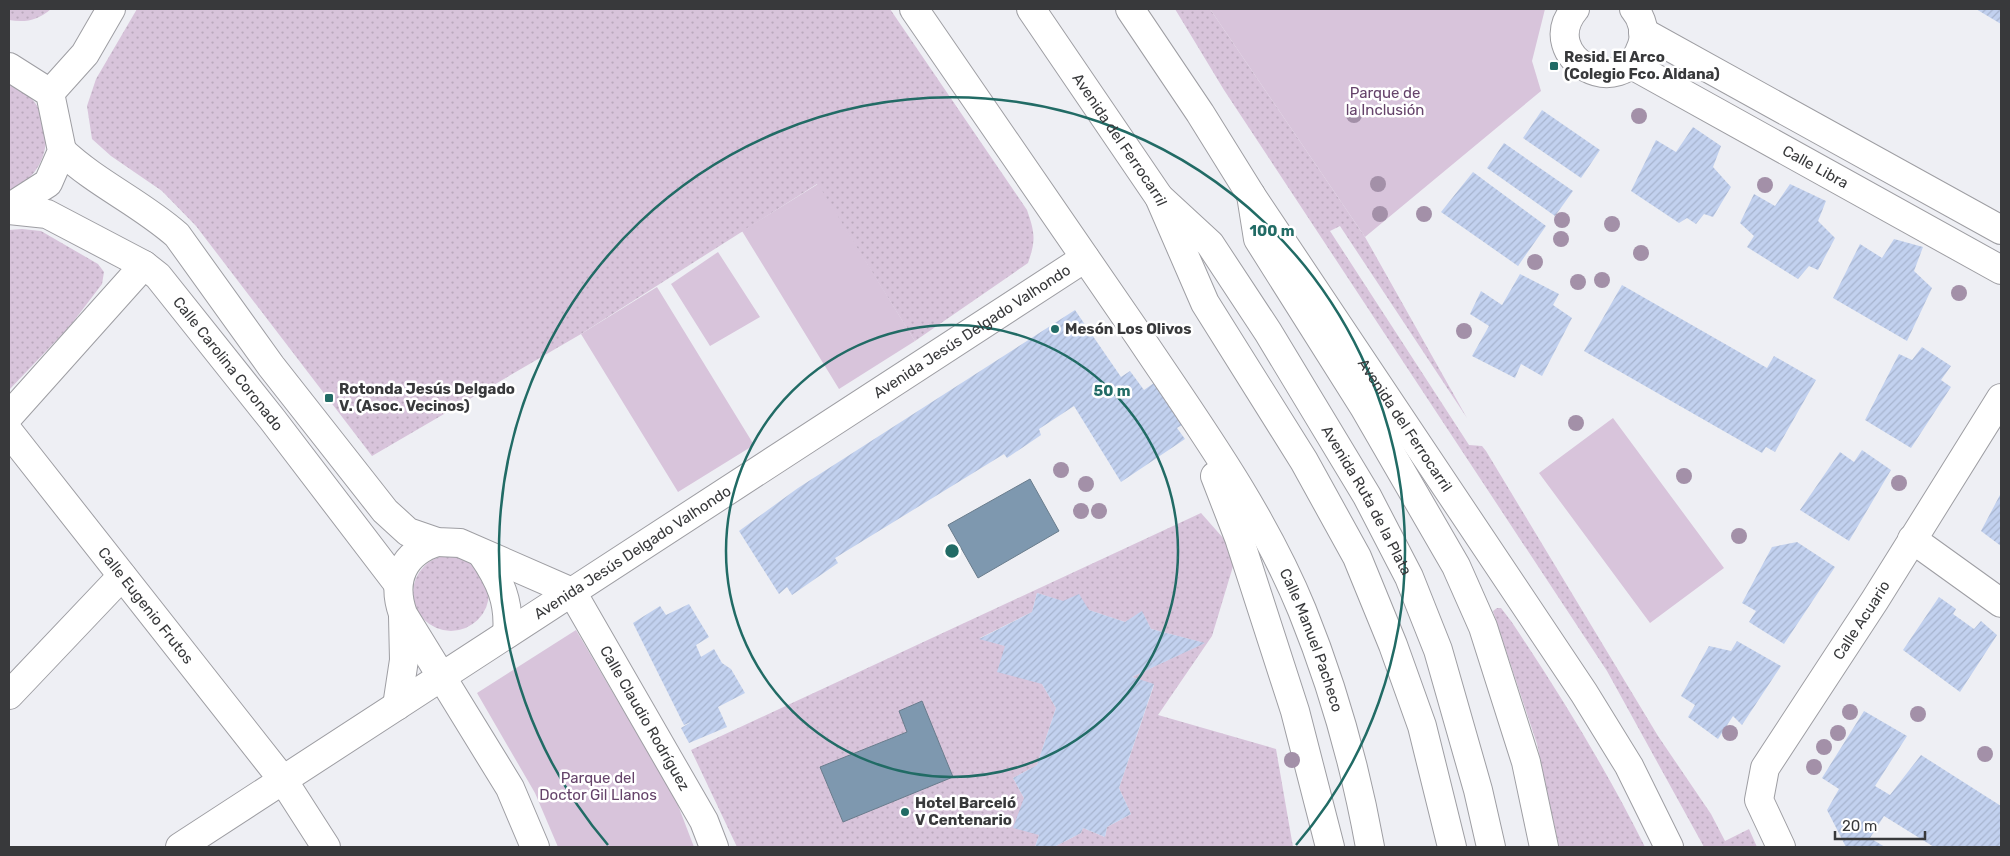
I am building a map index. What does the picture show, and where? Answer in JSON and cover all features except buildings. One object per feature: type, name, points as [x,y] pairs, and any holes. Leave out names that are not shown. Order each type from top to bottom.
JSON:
[{"type":"main road","points":[[50,93],[85,54],[111,9]]},
{"type":"main road","name":"Calle Manuel Pacheco","points":[[914,9],[1214,448],[1264,531],[1302,609],[1334,695],[1351,755],[1370,847]]},
{"type":"main road","name":"Avenida del Ferrocarril","points":[[1031,9],[1159,197],[1206,303],[1304,461],[1357,557],[1393,645],[1422,726],[1452,847]]},
{"type":"main road","name":"Avenida del Ferrocarril","points":[[1130,9],[1251,195],[1584,692],[1629,766],[1669,847]]},
{"type":"main road","points":[[1147,9],[1200,114]]},
{"type":"main road","points":[[1575,9],[1566,27],[1565,40],[1570,53],[1578,64],[1598,73],[1620,70],[1630,64],[1640,50],[1639,21]]},
{"type":"main road","points":[[1639,21],[2001,230]]},
{"type":"main road","name":"Calle Libra","points":[[1630,64],[2001,270]]},
{"type":"main road","points":[[9,67],[50,93],[62,151],[84,172],[163,223],[177,235],[271,366],[385,511],[408,532],[437,542],[460,544],[572,592]]},
{"type":"main road","points":[[9,209],[48,183],[62,151]]},
{"type":"main road","points":[[1251,195],[1258,239],[1364,407],[1432,523],[1464,583],[1483,627],[1526,762],[1544,847]]},
{"type":"main road","name":"Avenida Ruta de la Plata","points":[[1159,197],[1210,244],[1216,252],[1268,332],[1367,496],[1409,578],[1438,650],[1478,790],[1491,847]]},
{"type":"main road","name":"Calle Carolina Coronado","points":[[9,209],[47,214],[144,265],[173,293],[398,584]]},
{"type":"main road","name":"Avenida Jesús Delgado Valhondo","points":[[180,847],[1085,258]]},
{"type":"main road","points":[[9,416],[144,265]]},
{"type":"main road","name":"Calle Acuario","points":[[1781,847],[1759,800],[1765,768],[2001,398]]},
{"type":"main road","name":"Calle Eugenio Frutos","points":[[9,432],[283,780],[326,847]]},
{"type":"main road","points":[[1214,448],[1211,466],[1239,538],[1295,711],[1330,847]]},
{"type":"main road","points":[[1912,539],[2001,603]]},
{"type":"main road","points":[[437,542],[422,547],[403,567],[398,584],[399,604],[403,614],[510,788],[535,847]]},
{"type":"main road","points":[[492,559],[574,571],[607,570]]},
{"type":"main road","points":[[492,559],[496,574],[505,593],[508,617],[506,634]]},
{"type":"main road","points":[[9,695],[122,576]]},
{"type":"main road","name":"Calle Claudio Rodríguez","points":[[572,592],[704,821],[714,847]]},
{"type":"main road","points":[[1265,620],[1270,613],[1279,608],[1289,606],[1302,609]]},
{"type":"main road","points":[[397,706],[404,660],[403,614]]},
{"type":"main road","points":[[1295,711],[1326,705],[1334,695]]},
{"type":"green space","points":[[9,9],[51,9],[32,20],[21,21],[9,20]]},
{"type":"green space","points":[[137,9],[890,9],[1027,210],[1034,237],[1031,255],[1028,263],[915,341],[817,184],[581,334],[372,456],[196,226],[162,191],[111,156],[92,139],[87,106],[96,79]]},
{"type":"green space","points":[[1175,9],[1210,9],[1365,237],[1467,418],[1340,226],[1330,231],[1469,445],[1482,446],[1486,451],[1658,736],[1711,814],[1725,841],[1749,829],[1757,847],[1704,847],[1607,671],[1224,90]]},
{"type":"green space","name":"Parque de la Inclusión","points":[[1210,9],[1545,9],[1532,61],[1541,91],[1365,237]]},
{"type":"green space","points":[[9,85],[25,93],[37,105],[44,121],[46,137],[44,154],[37,169],[25,182],[9,190]]},
{"type":"green space","points":[[818,184],[915,341],[839,389],[742,231]]},
{"type":"green space","points":[[9,230],[41,231],[98,264],[104,272],[102,284],[70,326],[9,390]]},
{"type":"green space","points":[[718,252],[760,317],[710,346],[671,284]]},
{"type":"green space","points":[[657,287],[754,445],[678,492],[581,334]]},
{"type":"green space","points":[[1613,418],[1724,568],[1650,623],[1539,473]]},
{"type":"green space","points":[[1201,513],[1224,539],[1234,563],[1212,636],[1158,715],[1276,749],[1293,847],[1054,847],[1081,833],[1083,828],[1105,837],[1107,827],[1131,814],[1119,788],[1154,685],[1132,677],[1204,643],[1151,629],[1142,612],[1125,622],[1037,593],[1032,612],[980,638],[1005,646],[1042,684],[1056,708],[1037,765],[1013,778],[1024,798],[1039,835],[1035,847],[737,847],[691,750]],"holes":[[[907,732],[843,822],[821,767]]]},
{"type":"green space","points":[[451,555],[466,558],[478,566],[486,578],[489,593],[486,608],[478,620],[466,628],[451,631],[436,628],[424,620],[416,608],[413,593],[416,578],[424,566],[436,558]]},
{"type":"green space","points":[[1501,608],[1511,621],[1565,704],[1614,788],[1645,847],[1559,847],[1537,744],[1493,611]]},
{"type":"green space","name":"Parque del Doctor Gil Llanos","points":[[576,630],[676,800],[694,847],[558,847],[535,793],[477,693]]},
{"type":"water","points":[[1030,479],[1059,531],[978,578],[948,525]]},
{"type":"water","points":[[922,701],[953,777],[843,822],[820,767],[907,732],[899,711]]},
{"type":"place","name":"Resid. El Arco (Colegio Fco. Aldana)","points":[[1554,66]]},
{"type":"place","name":"Mesón Los Olivos","points":[[1055,329]]},
{"type":"place","name":"Rotonda Jesús Delgado V. (Asoc. Vecinos)","points":[[329,398]]},
{"type":"place","name":"Hotel Barceló V Centenario","points":[[905,812]]}]
